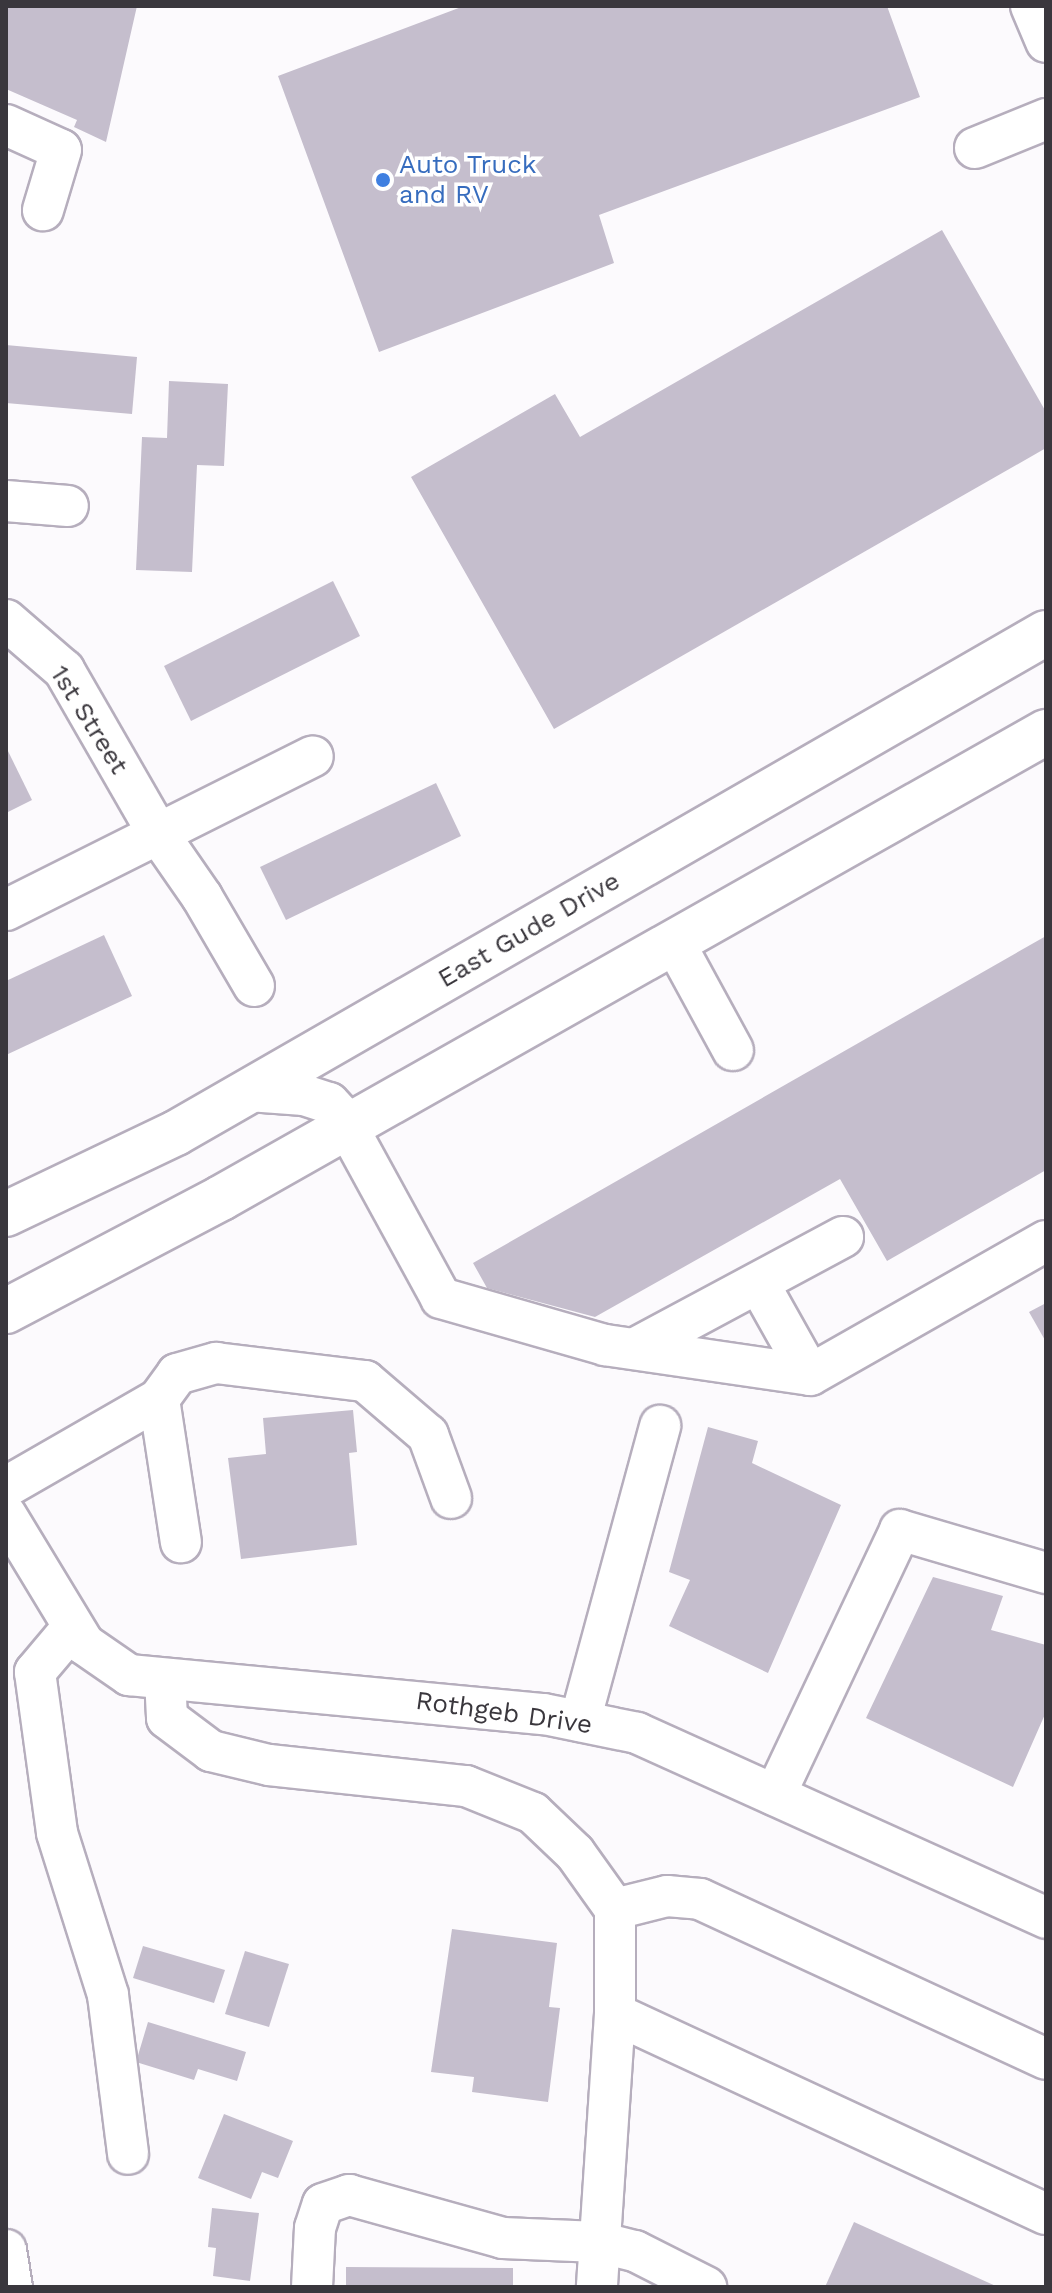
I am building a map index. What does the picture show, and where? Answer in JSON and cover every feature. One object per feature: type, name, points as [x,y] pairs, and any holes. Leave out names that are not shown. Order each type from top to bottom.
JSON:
[{"type":"main road","name":"East Gude Drive","points":[[6,1214],[176,1133],[1046,633]]},
{"type":"main road","points":[[6,1311],[348,1126],[1046,732]]},
{"type":"street","points":[[1031,6],[1046,42]]},
{"type":"street","points":[[975,148],[1046,119]]},
{"type":"street","points":[[6,125],[61,150],[43,210]]},
{"type":"street","points":[[6,501],[68,506]]},
{"type":"street","name":"1st Street","points":[[6,620],[64,670],[157,832],[202,897],[254,986]]},
{"type":"street","points":[[6,910],[313,756]]},
{"type":"street","points":[[683,937],[743,1045]]},
{"type":"street","points":[[249,1091],[304,1095],[329,1103],[348,1126],[441,1298],[605,1345],[810,1375],[1046,1241]]},
{"type":"street","points":[[636,1348],[843,1237]]},
{"type":"street","points":[[759,1284],[810,1375]]},
{"type":"street","points":[[6,1487],[159,1399],[177,1374],[216,1363],[365,1381],[428,1435],[451,1498]]},
{"type":"street","points":[[159,1399],[181,1542]]},
{"type":"street","points":[[580,1721],[660,1426]]},
{"type":"street","name":"Rothgeb Drive","points":[[6,1515],[84,1644],[129,1675],[466,1706],[580,1721],[637,1733],[1046,1918]]},
{"type":"street","points":[[775,1795],[900,1530],[1046,1573]]},
{"type":"street","points":[[73,1627],[35,1672],[57,1833],[108,1995],[128,2154]]},
{"type":"street","points":[[165,1679],[167,1718],[211,1751],[269,1765],[466,1786],[533,1813],[575,1853],[615,1909],[615,2014],[597,2287]]},
{"type":"street","points":[[615,1909],[667,1896],[700,1899],[1046,2059]]},
{"type":"street","points":[[615,2014],[1046,2214]]},
{"type":"street","points":[[312,2287],[315,2228],[323,2204],[349,2195],[503,2238],[598,2242],[635,2251],[706,2287]]},
{"type":"street","points":[[6,2250],[12,2287]]},
{"type":"building","points":[[6,6],[137,6],[106,142],[74,127],[77,120],[6,89]]},
{"type":"building","points":[[464,6],[887,6],[920,97],[599,215],[614,263],[379,352],[278,76]]},
{"type":"building","points":[[942,230],[1046,412],[1046,448],[554,729],[411,477],[555,394],[580,437]]},
{"type":"building","points":[[6,345],[137,357],[132,414],[6,403]]},
{"type":"building","points":[[169,381],[228,384],[224,466],[197,465],[192,572],[136,570],[142,437],[167,438]]},
{"type":"building","points":[[333,581],[360,636],[191,721],[164,666]]},
{"type":"building","points":[[6,747],[32,800],[6,813]]},
{"type":"building","points":[[436,783],[461,836],[286,920],[260,867]]},
{"type":"building","points":[[104,935],[132,996],[6,1055],[6,981]]},
{"type":"building","points":[[1046,936],[1046,1170],[887,1261],[840,1179],[595,1317],[487,1288],[473,1263]]},
{"type":"building","points":[[1046,1303],[1046,1342],[1029,1312]]},
{"type":"building","points":[[353,1410],[357,1452],[349,1453],[357,1545],[241,1559],[228,1458],[266,1454],[263,1418]]},
{"type":"building","points":[[708,1427],[758,1441],[752,1463],[841,1505],[768,1673],[669,1626],[690,1580],[669,1572]]},
{"type":"building","points":[[933,1577],[1003,1596],[991,1630],[1046,1645],[1046,1712],[1013,1787],[866,1718]]},
{"type":"building","points":[[452,1929],[557,1943],[549,2007],[560,2008],[548,2102],[472,2092],[474,2077],[431,2072]]},
{"type":"building","points":[[143,1946],[225,1970],[214,2003],[133,1978]]},
{"type":"building","points":[[245,1951],[289,1964],[269,2027],[225,2014]]},
{"type":"building","points":[[148,2022],[246,2052],[237,2081],[198,2069],[194,2080],[136,2062]]},
{"type":"building","points":[[224,2114],[293,2141],[278,2178],[262,2172],[251,2199],[198,2178]]},
{"type":"building","points":[[212,2208],[259,2213],[250,2281],[213,2276],[216,2248],[208,2247]]},
{"type":"building","points":[[854,2222],[998,2287],[825,2287]]},
{"type":"building","points":[[346,2267],[513,2268],[513,2287],[346,2287]]},
{"type":"place","name":"Auto Truck and RV","points":[[383,180]]}]
